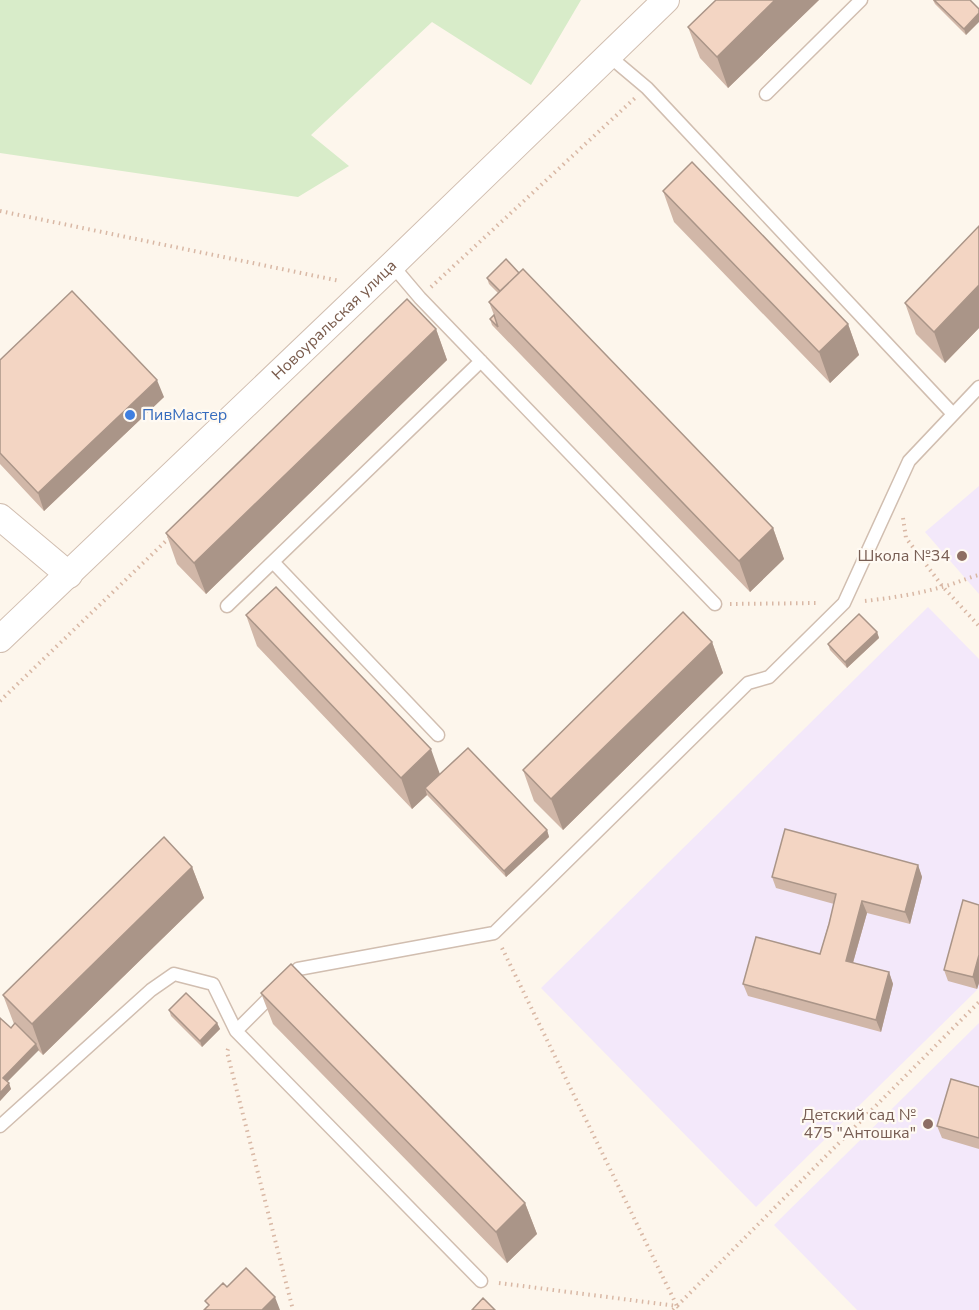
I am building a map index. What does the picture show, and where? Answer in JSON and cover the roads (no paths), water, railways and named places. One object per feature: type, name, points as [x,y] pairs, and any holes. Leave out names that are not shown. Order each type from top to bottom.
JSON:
[{"type":"street","name":"Новоуральская улица","points":[[0,639],[392,266],[666,0]]},
{"type":"street","points":[[0,517],[69,575]]},
{"type":"lane","points":[[766,94],[861,0]]},
{"type":"lane","points":[[609,56],[646,88],[953,414]]},
{"type":"lane","points":[[392,266],[420,298],[715,604]]},
{"type":"lane","points":[[227,606],[481,361]]},
{"type":"lane","points":[[236,1032],[298,969],[494,933],[748,683],[769,677],[844,603],[909,460],[979,387]]},
{"type":"lane","points":[[273,562],[438,735]]},
{"type":"lane","points":[[0,1126],[151,990],[174,974],[213,984],[236,1032],[481,1281]]},
{"type":"place","name":"ПивМастер","points":[[130,415]]},
{"type":"place","name":"Школа №34","points":[[962,556]]},
{"type":"place","name":"Детский сад № 475 \"Антошка\"","points":[[928,1124]]}]
